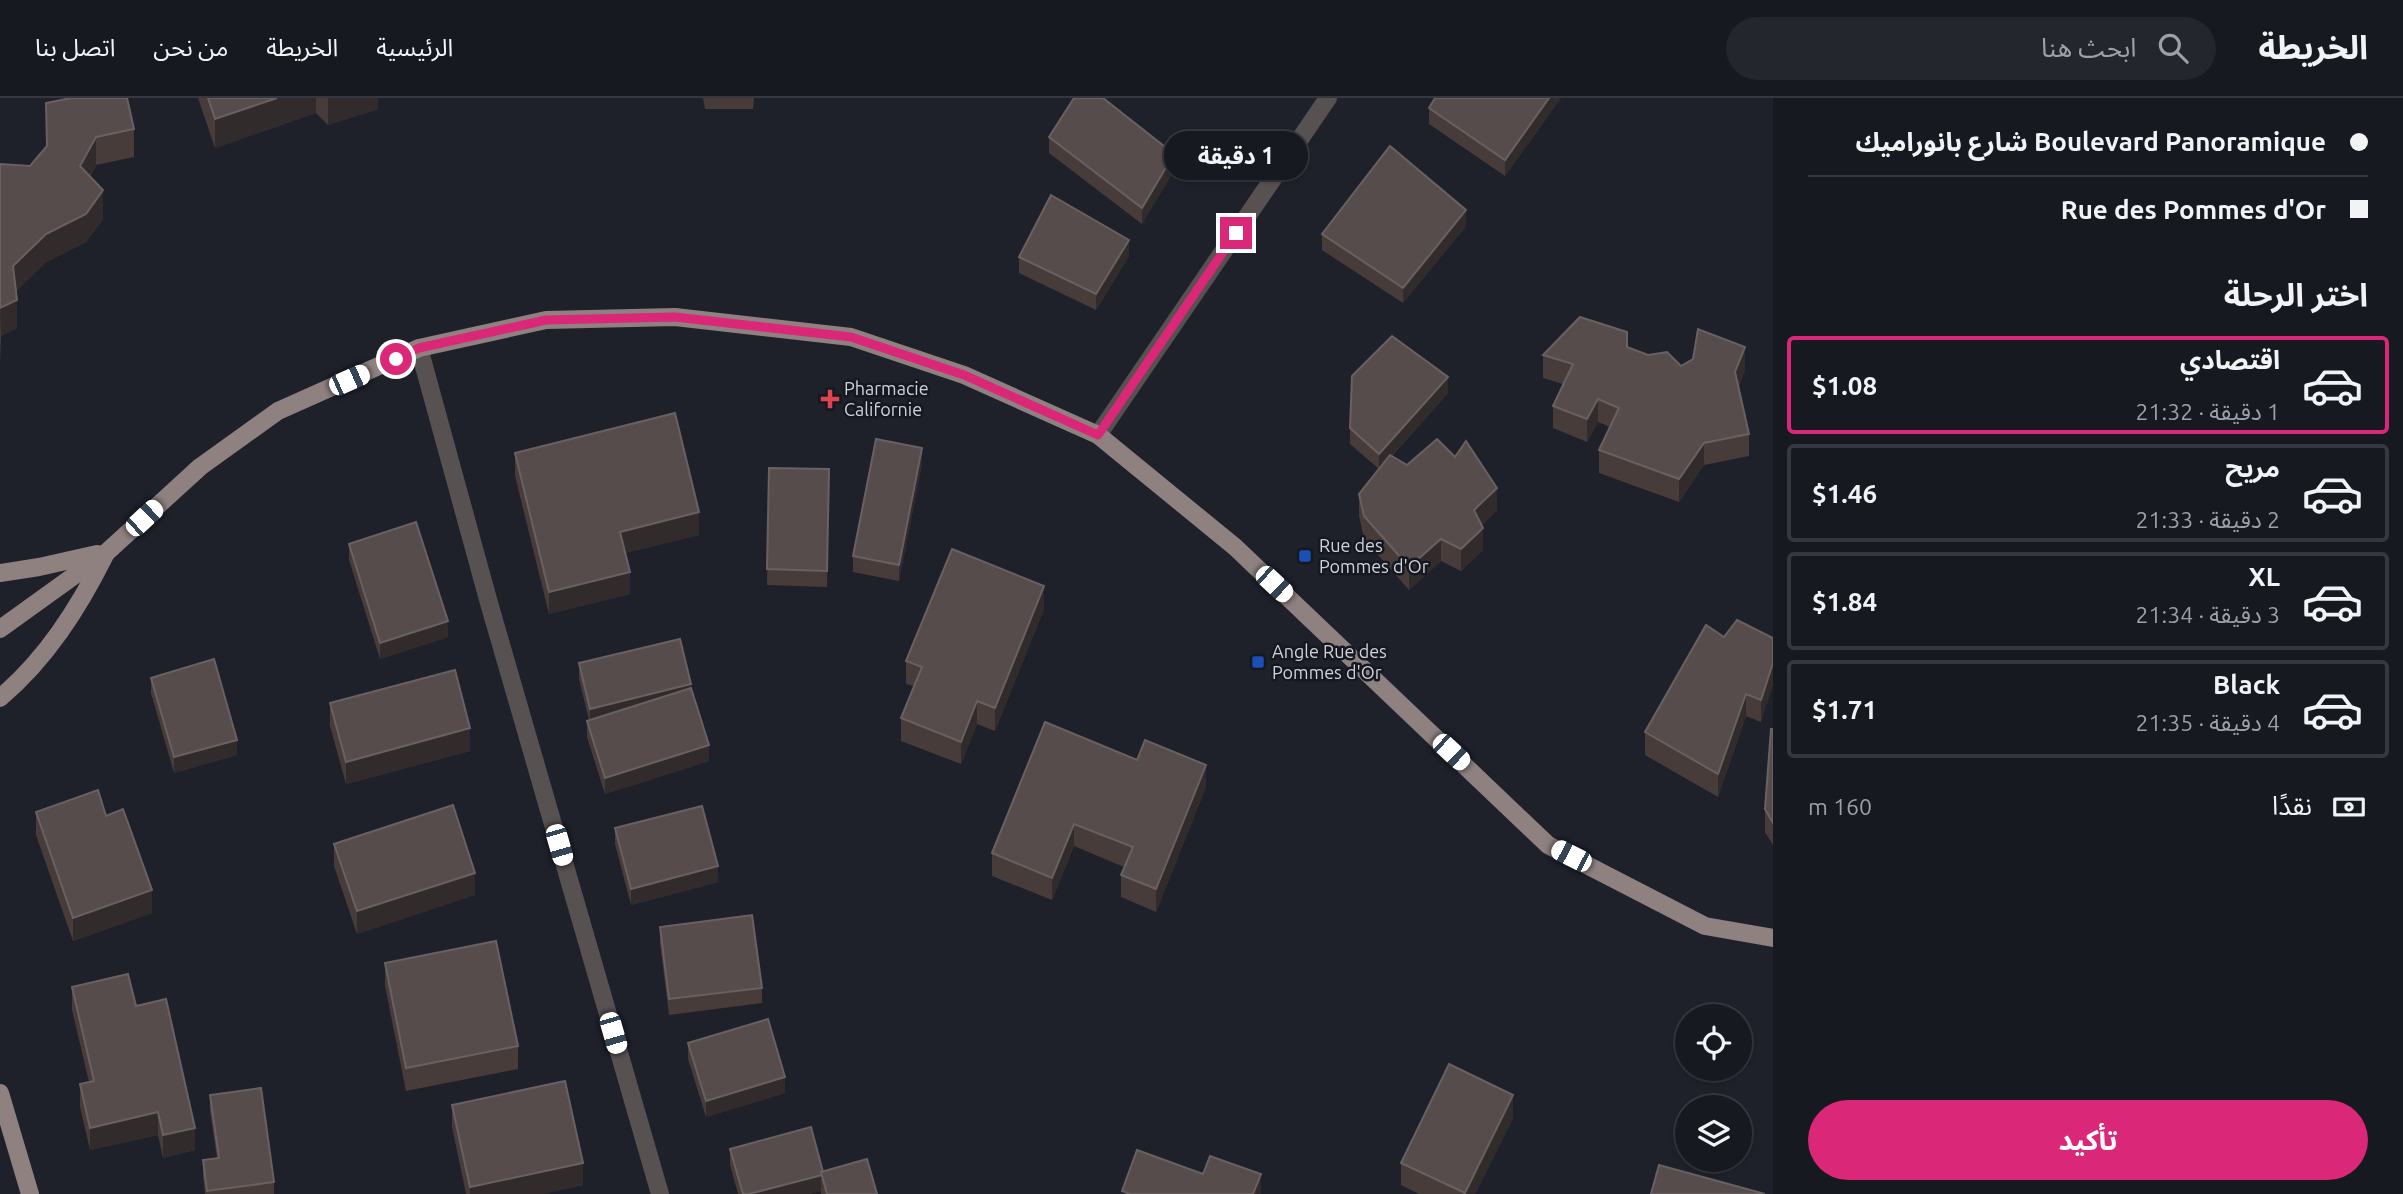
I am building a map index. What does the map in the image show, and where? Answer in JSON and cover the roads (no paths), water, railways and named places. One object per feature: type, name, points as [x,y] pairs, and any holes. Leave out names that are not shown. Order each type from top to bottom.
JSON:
[{"type":"main road","points":[[0,629],[107,552],[200,467],[278,411],[419,348],[546,320],[572,319],[675,317],[851,337],[964,375],[1098,435],[1235,547],[1549,845],[1705,926],[1773,939]]},
{"type":"main road","points":[[0,573],[107,552]]},
{"type":"main road","points":[[0,698],[34,665],[61,632],[86,594],[107,552]]},
{"type":"main road","points":[[0,1093],[30,1194]]},
{"type":"street","points":[[1098,435],[1328,98]]},
{"type":"street","points":[[419,348],[489,603],[660,1194]]},
{"type":"place","name":"Pharmacie Californie","points":[[830,399]]},
{"type":"place","name":"Rue des Pommes d'Or","points":[[1305,556]]},
{"type":"place","name":"Angle Rue des Pommes d'Or","points":[[1258,662]]}]
